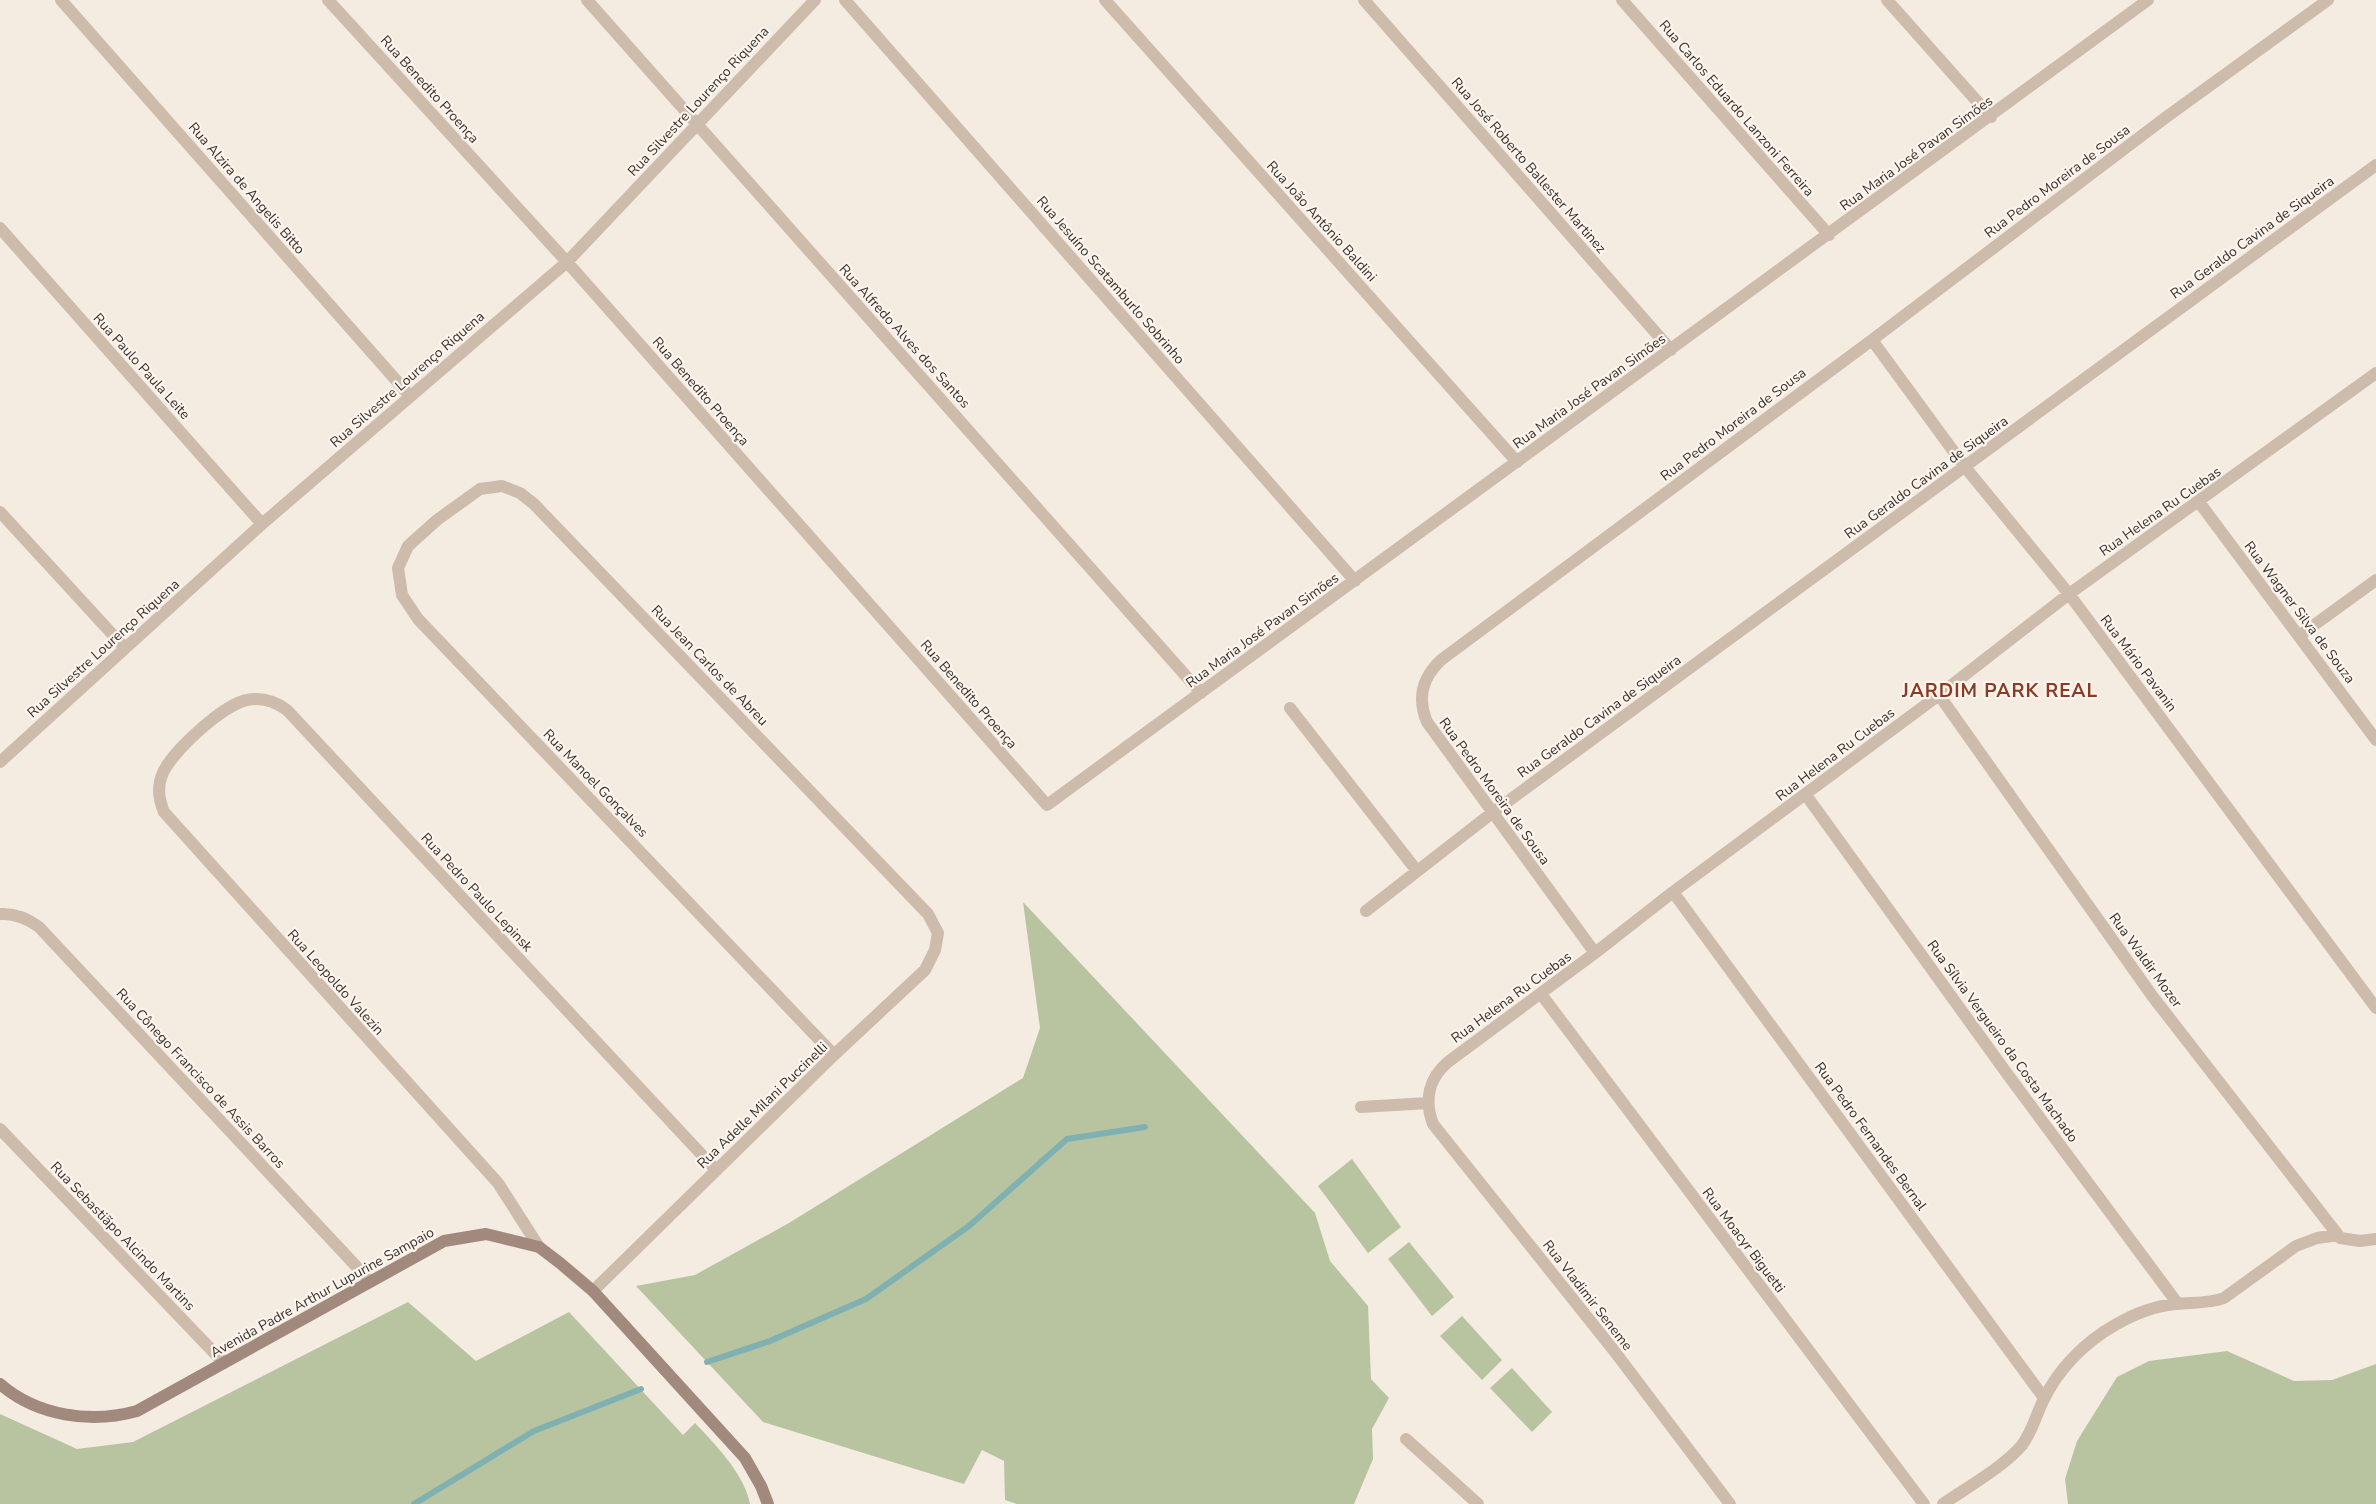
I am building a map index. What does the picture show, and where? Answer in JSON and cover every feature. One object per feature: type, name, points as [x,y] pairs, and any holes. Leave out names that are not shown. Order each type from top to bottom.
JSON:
[{"type":"main road","name":"Avenida Padre Arthur Lupurine Sampaio","points":[[0,1384],[25,1400],[46,1408],[82,1417],[101,1418],[137,1411],[444,1241],[486,1234],[539,1248],[593,1291],[745,1458],[761,1486],[768,1504]]},
{"type":"street","name":"Rua Alzira de Angelis Bitto","points":[[61,0],[410,396]]},
{"type":"street","name":"Rua Benedito Proença","points":[[328,0],[567,262],[1047,805]]},
{"type":"street","name":"Rua Alfredo Alves dos Santos","points":[[587,0],[1201,693]]},
{"type":"street","name":"Rua Silvestre Lourenço Riquena","points":[[0,762],[262,524],[567,262],[815,0]]},
{"type":"street","name":"Rua Jesuíno Scatamburlo Sobrinho","points":[[845,0],[1355,581]]},
{"type":"street","name":"Rua João Antônio Baldini","points":[[1105,0],[1517,462]]},
{"type":"street","name":"Rua José Roberto Ballester Martinez","points":[[1364,0],[1671,350]]},
{"type":"street","name":"Rua Carlos Eduardo Lanzoni Ferreira","points":[[1622,0],[1829,235]]},
{"type":"street","points":[[1887,0],[1991,117]]},
{"type":"street","name":"Rua Pedro Moreira de Sousa","points":[[1595,953],[1432,729],[1422,706],[1422,688],[1434,666],[1872,340],[2165,118],[2328,0]]},
{"type":"street","name":"Rua Maria José Pavan Simões","points":[[1047,805],[1991,117],[2141,2]]},
{"type":"street","name":"Rua Geraldo Cavina de Siqueira","points":[[1366,911],[1492,813],[2376,165]]},
{"type":"street","name":"Rua Paulo Paula Leite","points":[[0,228],[262,524]]},
{"type":"street","name":"Rua Mário Pavanin","points":[[1872,340],[1966,467],[2069,594],[2376,1008]]},
{"type":"street","name":"Rua Helena Ru Cuebas","points":[[1428,1103],[1432,1082],[1442,1067],[1541,994],[1673,892],[1940,696],[2069,594],[2376,374]]},
{"type":"street","name":"Rua Jean Carlos de Abreu","points":[[437,520],[480,488],[502,486],[520,492],[534,504],[928,914],[938,933]]},
{"type":"street","name":"Rua Wagner Silva de Souza","points":[[2199,502],[2376,740]]},
{"type":"street","points":[[0,512],[125,648]]},
{"type":"street","name":"Rua Manoel Gonçalves","points":[[437,520],[408,546],[398,568],[402,595],[418,619],[834,1055]]},
{"type":"street","points":[[2299,636],[2376,580]]},
{"type":"street","name":"Rua Waldir Mozer","points":[[1940,696],[2153,996],[2338,1235]]},
{"type":"street","name":"Rua Pedro Paulo Lepinsk","points":[[197,734],[232,705],[240,702],[256,699],[265,700],[288,710],[716,1170]]},
{"type":"street","points":[[1290,708],[1417,871]]},
{"type":"street","name":"Rua Leopoldo Valezin","points":[[197,734],[170,760],[162,774],[159,797],[169,819],[498,1183],[539,1248]]},
{"type":"street","name":"Rua Sílvia Vergueiro da Costa Machado","points":[[1806,795],[2008,1075],[2178,1304]]},
{"type":"street","name":"Rua Pedro Fernandes Bernal","points":[[1673,892],[2044,1398]]},
{"type":"street","name":"Rua Cônego Francisco de Assis Barros","points":[[0,914],[10,913],[28,919],[39,927],[370,1281]]},
{"type":"street","name":"Rua Adelle Milani Puccinelli","points":[[593,1291],[834,1055],[925,970],[935,950],[938,933]]},
{"type":"street","name":"Rua Moacyr Biguetti","points":[[1541,994],[1924,1504]]},
{"type":"street","points":[[1361,1107],[1428,1103]]},
{"type":"street","name":"Rua Vladimir Seneme","points":[[1428,1103],[1433,1124],[1609,1345],[1730,1504]]},
{"type":"street","name":"Rua Sebastiãpo Alcindo Martins","points":[[0,1129],[224,1363]]},
{"type":"street","points":[[1943,1504],[2014,1454],[2030,1434],[2044,1398],[2069,1362],[2090,1342],[2140,1312],[2178,1304],[2210,1302],[2224,1298],[2296,1246],[2317,1238],[2338,1235],[2340,1238],[2350,1240],[2376,1239]]},
{"type":"street","points":[[1406,1439],[1477,1504]]},
{"type":"green space","points":[[1023,902],[1315,1213],[1330,1261],[1368,1306],[1371,1379],[1389,1398],[1372,1429],[1373,1459],[1354,1504],[1017,1504],[1005,1500],[1004,1461],[982,1450],[964,1484],[763,1422],[636,1286],[695,1275],[789,1223],[1023,1078],[1040,1028]]},
{"type":"green space","points":[[1352,1159],[1401,1227],[1368,1253],[1318,1186]]},
{"type":"green space","points":[[1409,1242],[1454,1297],[1432,1316],[1388,1259]]},
{"type":"green space","points":[[408,1302],[476,1361],[569,1312],[683,1435],[695,1423],[703,1431],[736,1471],[747,1493],[750,1504],[0,1504],[0,1414],[77,1449],[133,1442]]},
{"type":"green space","points":[[1462,1316],[1502,1360],[1482,1380],[1440,1336]]},
{"type":"green space","points":[[2227,1351],[2294,1381],[2332,1380],[2376,1364],[2376,1504],[2068,1504],[2065,1479],[2077,1441],[2117,1377],[2149,1361]]},
{"type":"green space","points":[[1512,1368],[1552,1412],[1532,1432],[1490,1388]]},
{"type":"waterway","points":[[707,1362],[770,1341],[866,1299],[969,1226],[1067,1139],[1145,1127]]},
{"type":"waterway","points":[[414,1504],[534,1431],[641,1389]]},
{"type":"district","name":"JARDIM PARK REAL","points":[[2000,690]]}]
